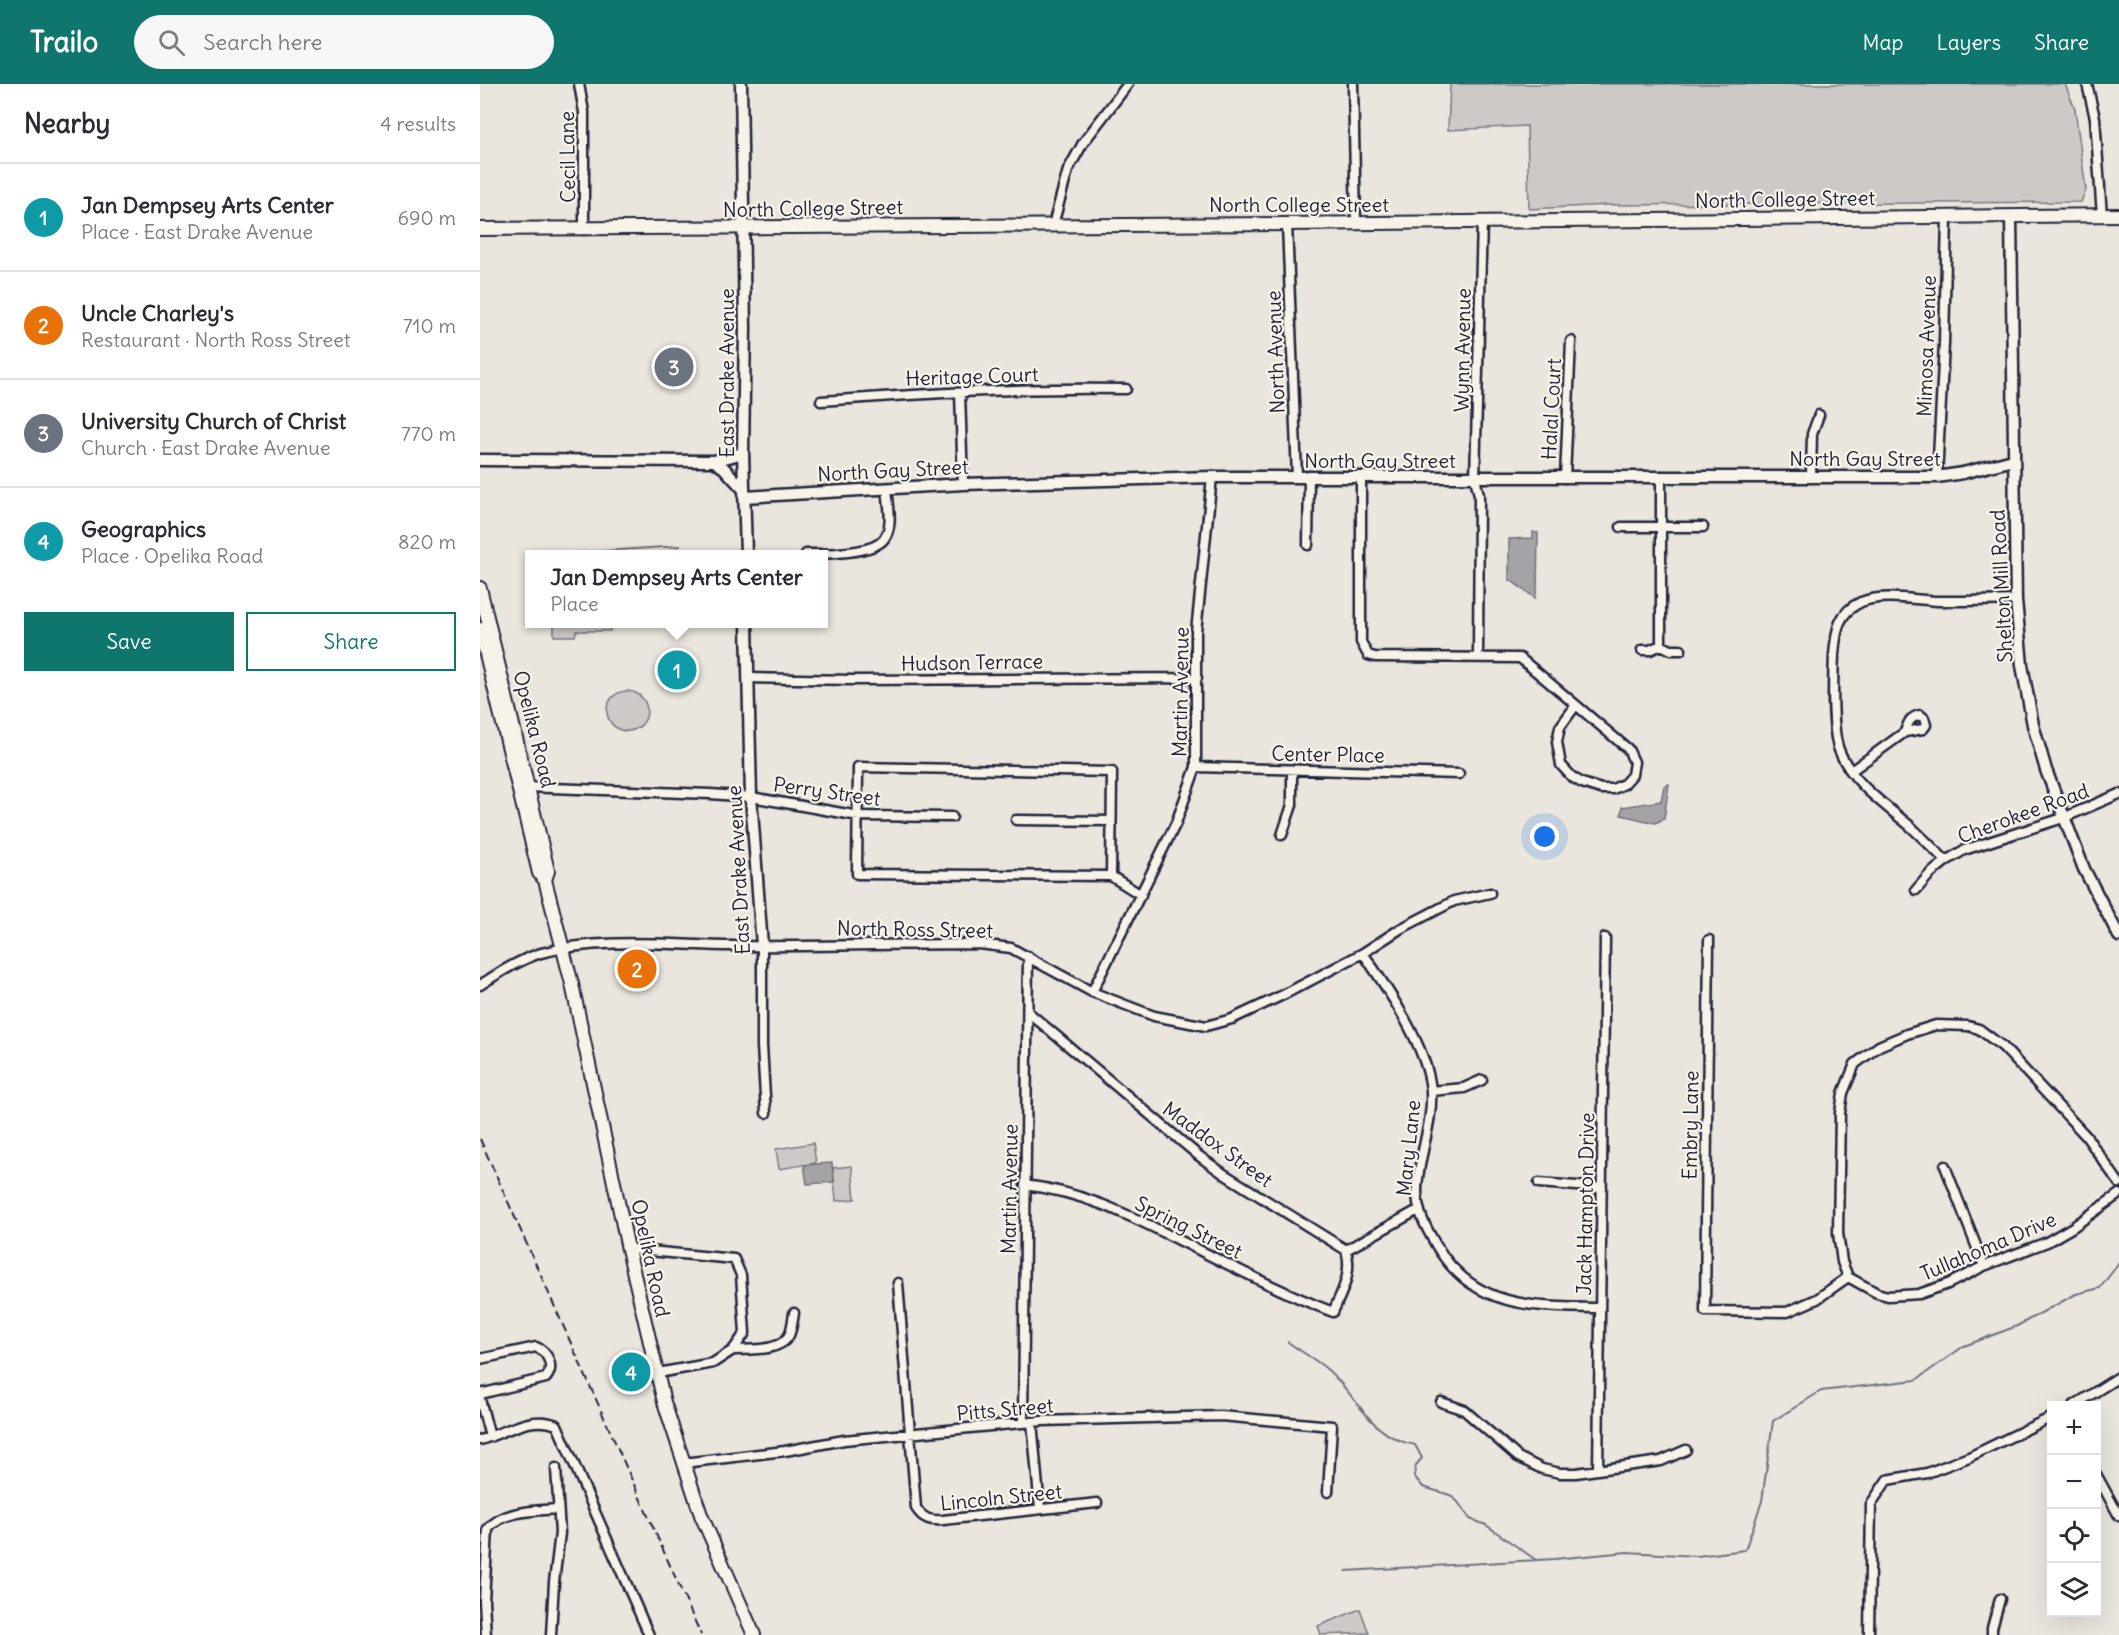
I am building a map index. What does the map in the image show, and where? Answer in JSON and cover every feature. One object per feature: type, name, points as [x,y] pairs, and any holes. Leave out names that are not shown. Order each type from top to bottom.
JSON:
[{"type":"main road","name":"North College Street","points":[[480,229],[1356,224],[2119,215]]},
{"type":"main road","name":"Opelika Road","points":[[480,588],[524,787]]},
{"type":"main road","name":"Opelika Road","points":[[480,629],[548,871],[545,880],[572,984],[628,1249],[658,1373],[683,1462],[701,1515],[754,1635]]},
{"type":"street","name":"Cecil Lane","points":[[579,84],[584,112],[584,230]]},
{"type":"street","name":"East Drake Avenue","points":[[741,84],[745,328],[743,453],[746,550]]},
{"type":"street","points":[[1053,225],[1068,170],[1083,143],[1128,84]]},
{"type":"street","points":[[1353,84],[1356,224]]},
{"type":"street","points":[[2087,84],[2096,118],[2102,216]]},
{"type":"street","name":"Shelton Mill Road","points":[[2011,216],[2016,600],[2022,665],[2033,725],[2063,818],[2084,869],[2119,936]]},
{"type":"street","name":"Mimosa Avenue","points":[[1937,477],[1944,345],[1947,217]]},
{"type":"street","name":"Wynn Avenue","points":[[1478,657],[1479,495],[1475,478],[1482,222]]},
{"type":"street","name":"North Avenue","points":[[1287,224],[1297,477]]},
{"type":"street","name":"Halal Court","points":[[1565,478],[1571,341]]},
{"type":"street","name":"Heritage Court","points":[[821,400],[1091,388],[1126,389]]},
{"type":"street","points":[[960,393],[963,484]]},
{"type":"street","points":[[1811,476],[1812,434],[1819,415]]},
{"type":"street","points":[[480,460],[714,461],[743,453]]},
{"type":"street","name":"North Gay Street","points":[[744,494],[963,484],[1212,477],[1937,477],[1964,473],[2013,460]]},
{"type":"street","points":[[714,461],[724,468],[744,494]]},
{"type":"street","name":"Martin Avenue","points":[[1092,992],[1176,823],[1196,767],[1196,632],[1212,477]]},
{"type":"street","points":[[1661,477],[1661,645]]},
{"type":"street","points":[[1308,545],[1309,478]]},
{"type":"street","points":[[1360,478],[1360,642],[1368,655],[1375,657],[1520,658],[1576,705],[1628,749],[1634,762],[1632,775],[1624,784],[1613,789],[1601,789],[1582,783],[1572,777],[1561,765],[1557,742],[1560,727],[1576,705]]},
{"type":"street","points":[[828,553],[875,546],[884,540],[890,519],[887,488]]},
{"type":"street","points":[[1621,527],[1702,527]]},
{"type":"street","points":[[1946,861],[1866,788],[1851,771],[1839,748],[1835,719],[1834,659],[1837,627],[1858,603],[1878,598],[1938,601],[2016,600]]},
{"type":"street","name":"East Drake Avenue","points":[[747,628],[751,797],[762,946],[762,1046],[766,1113]]},
{"type":"street","points":[[1661,645],[1671,650],[1681,650]]},
{"type":"street","points":[[1642,650],[1650,650],[1661,645]]},
{"type":"street","name":"Hudson Terrace","points":[[748,678],[852,680],[1197,678]]},
{"type":"street","points":[[1851,771],[1905,732]]},
{"type":"street","points":[[1111,876],[1112,772],[858,767],[857,874],[1111,876],[1141,895]]},
{"type":"street","name":"Center Place","points":[[1196,767],[1459,774]]},
{"type":"street","points":[[1282,835],[1292,805],[1292,770]]},
{"type":"street","name":"Perry Street","points":[[524,787],[751,797],[859,816],[951,818]]},
{"type":"street","name":"Cherokee Road","points":[[1916,890],[1930,874],[1964,850],[2063,818],[2119,794]]},
{"type":"street","points":[[1016,820],[1111,821]]},
{"type":"street","name":"North Ross Street","points":[[480,985],[538,954],[562,948],[611,944],[762,946],[979,944],[1011,948],[1092,992],[1154,1016],[1206,1026],[1232,1019],[1363,953],[1400,929],[1454,901],[1490,893]]},
{"type":"street","name":"Jack Hampton Drive","points":[[1598,1470],[1605,938]]},
{"type":"street","name":"Embry Lane","points":[[1709,940],[1705,1311],[1787,1312],[1817,1299],[1848,1277]]},
{"type":"street","name":"Mary Lane","points":[[1363,953],[1387,987],[1426,1068],[1431,1091],[1429,1120],[1418,1169],[1418,1210],[1438,1250],[1457,1273],[1480,1290],[1507,1302],[1537,1307],[1600,1308]]},
{"type":"street","name":"Martin Avenue","points":[[1028,956],[1025,1185],[1028,1423],[1040,1509]]},
{"type":"street","name":"Maddox Street","points":[[1028,1012],[1199,1156],[1346,1250]]},
{"type":"street","points":[[1848,1277],[1842,1263],[1838,1233],[1842,1093],[1856,1064],[1880,1046],[1907,1034],[1936,1025],[1968,1026],[1979,1029],[2003,1047],[2086,1136],[2119,1183]]},
{"type":"street","points":[[1431,1091],[1464,1088],[1482,1080]]},
{"type":"street","points":[[1945,1166],[1984,1266]]},
{"type":"street","points":[[1539,1183],[1602,1188]]},
{"type":"street","name":"Spring Street","points":[[1025,1185],[1055,1189],[1106,1205],[1294,1297],[1333,1312],[1349,1271],[1350,1261],[1346,1250]]},
{"type":"street","name":"Tullahoma Drive","points":[[1848,1277],[1877,1293],[1888,1296],[1919,1294],[2047,1242],[2073,1227],[2119,1194]]},
{"type":"street","points":[[1346,1250],[1418,1210]]},
{"type":"street","points":[[628,1249],[734,1259],[741,1275],[745,1333],[733,1350],[713,1363],[658,1373]]},
{"type":"street","points":[[898,1283],[910,1434]]},
{"type":"street","points":[[733,1350],[778,1345],[788,1336],[794,1313]]},
{"type":"street","points":[[480,1359],[536,1347],[545,1352],[550,1373],[546,1378],[480,1394]]},
{"type":"street","points":[[2081,1401],[2119,1377]]},
{"type":"street","points":[[480,1399],[490,1437]]},
{"type":"street","points":[[1441,1402],[1464,1410],[1518,1457],[1542,1469],[1568,1473],[1598,1470],[1661,1461],[1686,1450]]},
{"type":"street","name":"Pitts Street","points":[[683,1462],[785,1451],[844,1440],[1028,1423],[1221,1416],[1332,1426],[1328,1492]]},
{"type":"street","points":[[1869,1635],[1871,1503],[1887,1480],[1927,1473],[1969,1457],[2047,1419]]},
{"type":"street","points":[[480,1440],[531,1422],[546,1421],[557,1425],[649,1635]]},
{"type":"street","name":"Lincoln Street","points":[[910,1434],[916,1508],[921,1517],[932,1521],[1097,1503]]},
{"type":"street","points":[[551,1635],[560,1533],[556,1468]]},
{"type":"street","points":[[2101,1482],[2119,1516]]},
{"type":"street","points":[[486,1635],[484,1601],[488,1529],[494,1521],[504,1517],[558,1509]]},
{"type":"street","points":[[1992,1635],[2000,1599]]},
{"type":"shaded area","points":[[1450,84],[2065,84],[2075,109],[2086,190],[2081,202],[1609,205],[1529,209],[1527,126],[1448,130]]},
{"type":"shaded area","points":[[1533,532],[1538,533],[1535,598],[1509,579],[1509,539],[1533,538]]},
{"type":"shaded area","points":[[554,628],[610,628],[610,631],[576,631],[575,636],[554,636]]},
{"type":"shaded area","points":[[627,691],[641,697],[647,711],[641,725],[627,731],[613,725],[607,711],[613,697]]},
{"type":"shaded area","points":[[1669,784],[1664,819],[1655,823],[1621,815],[1622,807],[1661,801],[1664,786]]},
{"type":"shaded area","points":[[813,1143],[816,1163],[779,1169],[776,1149]]},
{"type":"shaded area","points":[[832,1163],[834,1182],[807,1184],[804,1165]]},
{"type":"shaded area","points":[[852,1166],[855,1199],[836,1201],[833,1168]]},
{"type":"shaded area","points":[[1360,1609],[1369,1633],[1321,1635],[1318,1626]]},
{"type":"waterway","points":[[619,550],[680,546]]},
{"type":"waterway","points":[[1346,1571],[1554,1559],[1627,1552],[1697,1556],[1745,1550],[1762,1501],[1773,1421],[1821,1391],[1916,1380],[1964,1346],[2017,1326],[2076,1294],[2100,1288],[2119,1263]]},
{"type":"waterway","points":[[1288,1342],[1329,1371],[1366,1415],[1387,1434],[1415,1445],[1422,1458],[1416,1465],[1414,1476],[1423,1487],[1450,1495],[1470,1519],[1486,1525],[1536,1560]]},
{"type":"railway","points":[[480,1139],[701,1635]]},
{"type":"place","name":"University Church of Christ","points":[[674,367]]},
{"type":"place","name":"Jan Dempsey Arts Center","points":[[677,670]]},
{"type":"place","name":"Uncle Charley's","points":[[637,969]]},
{"type":"place","name":"Geographics","points":[[631,1372]]}]
